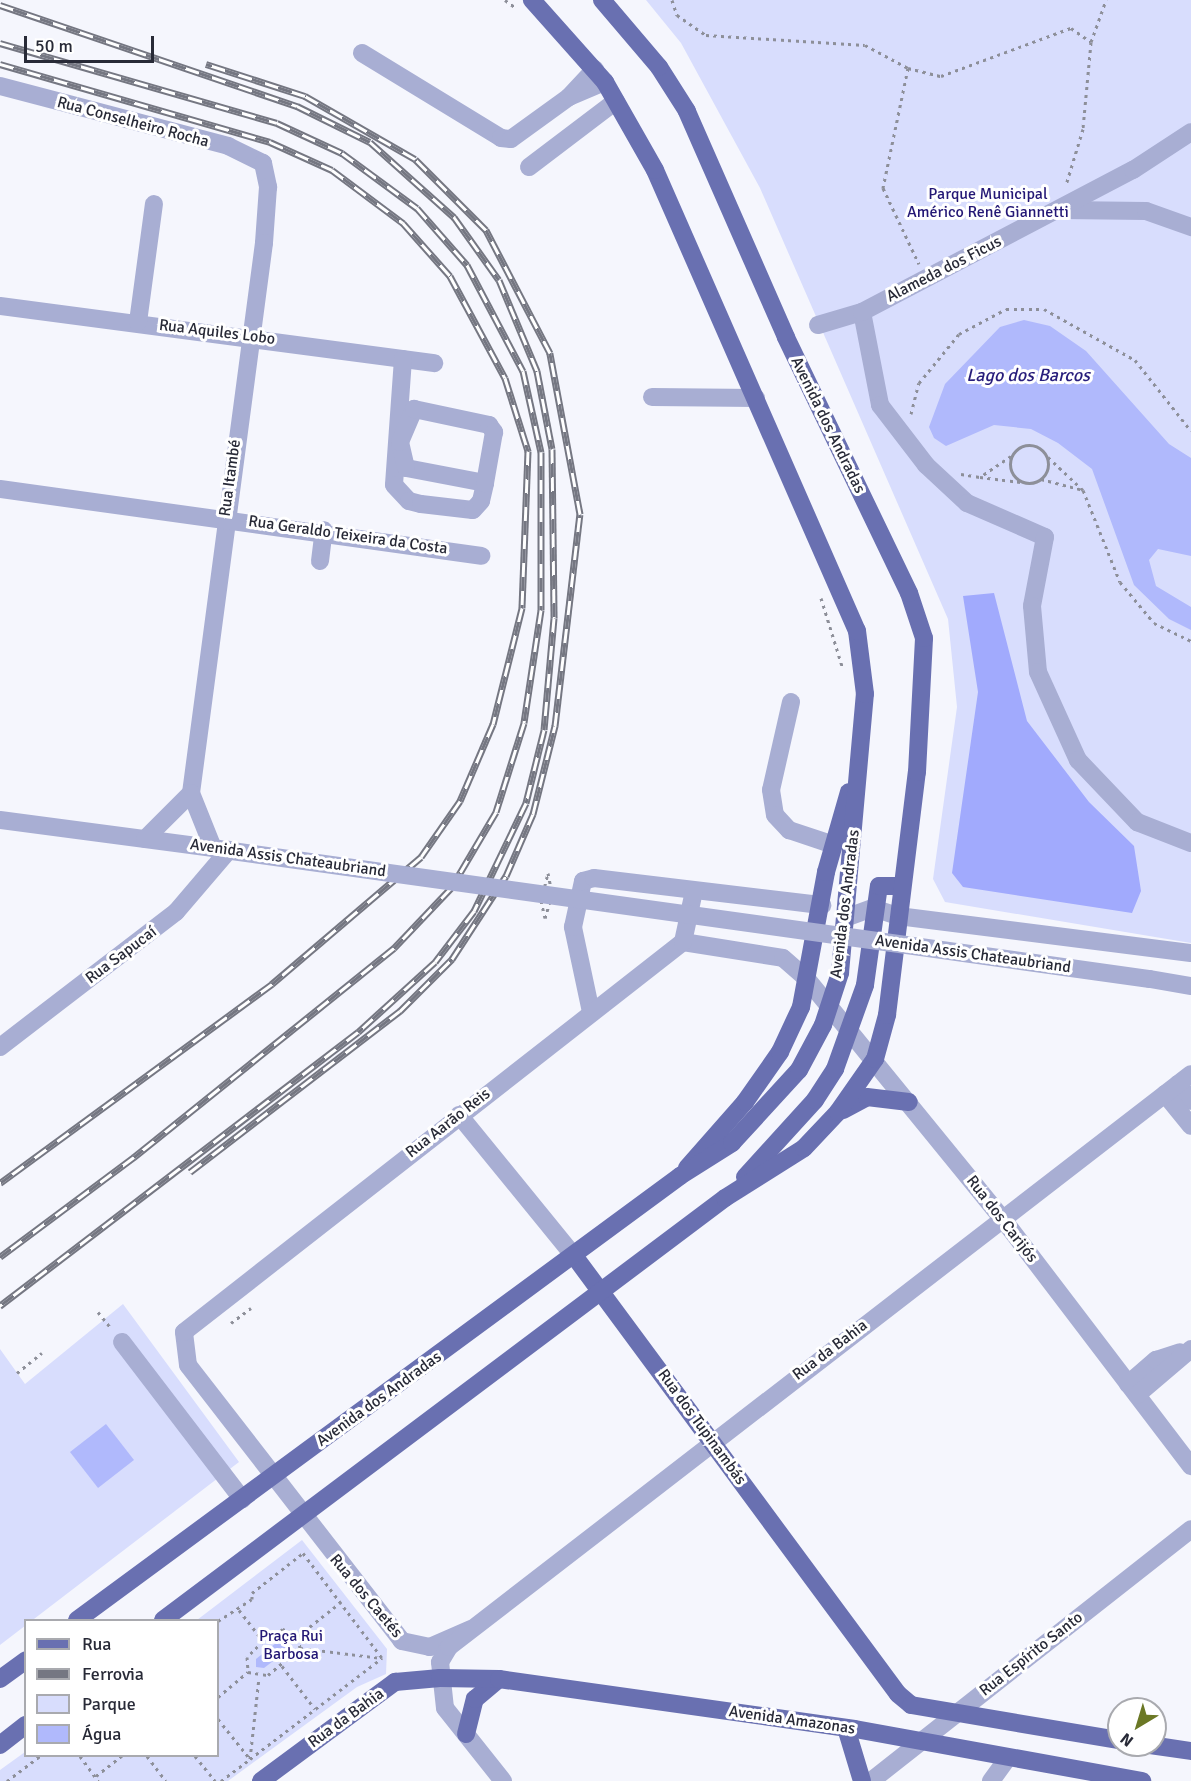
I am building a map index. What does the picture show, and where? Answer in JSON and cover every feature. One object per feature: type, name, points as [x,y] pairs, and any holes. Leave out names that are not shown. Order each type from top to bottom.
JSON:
[{"type":"main road","name":"Avenida dos Andradas","points":[[164,1619],[304,1512],[603,1293],[725,1198],[804,1148],[838,1112],[874,1059],[887,1015],[899,886],[917,772],[924,638],[909,593],[786,337],[687,111],[659,67],[602,0]]},
{"type":"main road","name":"Avenida dos Andradas","points":[[78,1619],[575,1257],[680,1176],[732,1143],[763,1114],[799,1070],[829,1004],[840,973],[866,694],[857,631],[655,170],[600,76],[528,7]]},
{"type":"main road","name":"Avenida dos Andradas","points":[[680,1176],[780,1052],[801,1007],[834,845],[861,749]]},
{"type":"main road","name":"Avenida dos Andradas","points":[[725,1198],[815,1100],[852,1030],[865,985],[873,908],[879,886],[899,886]]},
{"type":"main road","points":[[822,905],[879,886]]},
{"type":"main road","points":[[838,1112],[867,1097],[909,1102]]},
{"type":"main road","name":"Rua dos Tupinambás","points":[[575,1257],[898,1694],[911,1705],[957,1712]]},
{"type":"main road","points":[[0,1679],[24,1661]]},
{"type":"main road","name":"Avenida Amazonas","points":[[440,1678],[499,1679],[846,1728],[1142,1781]]},
{"type":"main road","name":"Rua da Bahia","points":[[261,1781],[396,1682],[440,1678]]},
{"type":"main road","points":[[466,1734],[475,1699],[499,1679]]},
{"type":"main road","points":[[957,1712],[1107,1738]]},
{"type":"main road","points":[[0,1745],[24,1727]]},
{"type":"main road","points":[[846,1728],[862,1781]]},
{"type":"main road","points":[[1167,1747],[1191,1751]]},
{"type":"street","points":[[362,53],[501,138],[522,133],[600,76]]},
{"type":"street","name":"Rua Conselheiro Rocha","points":[[0,86],[228,146],[263,163]]},
{"type":"street","points":[[529,167],[616,101]]},
{"type":"street","name":"Alameda dos Ficus","points":[[818,325],[862,312],[926,279],[1056,211],[1191,132]]},
{"type":"street","name":"Rua Itambé","points":[[224,849],[191,793],[268,187],[263,163]]},
{"type":"street","points":[[138,322],[154,204]]},
{"type":"street","points":[[1056,211],[1146,211],[1191,227]]},
{"type":"street","name":"Rua Aquiles Lobo","points":[[0,306],[250,335],[434,363]]},
{"type":"street","points":[[862,312],[880,405],[926,465],[968,502],[1045,537],[1032,606],[1038,672],[1078,760],[1137,822],[1191,843]]},
{"type":"street","points":[[403,358],[391,464],[394,485],[409,501],[473,510],[485,483],[494,432],[489,425],[414,409],[408,413],[400,453],[405,468],[485,483]]},
{"type":"street","points":[[652,397],[756,398]]},
{"type":"street","name":"Rua Geraldo Teixeira da Costa","points":[[0,489],[324,530],[481,556]]},
{"type":"street","points":[[320,561],[324,530]]},
{"type":"street","points":[[792,702],[771,790],[775,815],[789,830],[834,845]]},
{"type":"street","points":[[145,838],[191,793]]},
{"type":"street","name":"Avenida Assis Chateaubriand","points":[[0,820],[224,849],[1191,986]]},
{"type":"street","name":"Rua Sapucaí","points":[[0,1047],[176,912],[224,849]]},
{"type":"street","points":[[591,1012],[573,927],[583,881],[594,878],[822,905]]},
{"type":"street","points":[[694,891],[683,942],[783,958],[806,978]]},
{"type":"street","name":"Avenida Assis Chateaubriand","points":[[846,918],[873,908],[898,916],[1191,952]]},
{"type":"street","name":"Rua Aarão Reis","points":[[181,1343],[192,1322],[683,942]]},
{"type":"street","name":"Rua dos Carijós","points":[[806,978],[852,1030],[1002,1218],[1191,1466]]},
{"type":"street","points":[[1178,1084],[1191,1101]]},
{"type":"street","points":[[1178,1084],[1191,1126]]},
{"type":"street","name":"Rua da Bahia","points":[[471,1629],[711,1440],[1178,1084]]},
{"type":"street","name":"Rua dos Tupinambás","points":[[459,1115],[575,1257]]},
{"type":"street","points":[[122,1342],[242,1499]]},
{"type":"street","name":"Rua dos Caetés","points":[[181,1343],[188,1365],[402,1641],[430,1647],[471,1629]]},
{"type":"street","points":[[1132,1389],[1156,1360],[1189,1350]]},
{"type":"street","name":"Rua Espírito Santo","points":[[871,1781],[1191,1529]]},
{"type":"street","points":[[471,1629],[445,1654],[440,1678],[445,1708],[503,1781]]},
{"type":"street","points":[[991,1781],[1008,1758]]},
{"type":"path","points":[[505,0],[528,7]]},
{"type":"path","points":[[672,0],[677,15],[706,35],[865,45],[908,68],[941,76],[1071,28],[1091,42]]},
{"type":"path","points":[[1056,211],[1083,129],[1091,42],[1106,0]]},
{"type":"path","points":[[908,68],[883,188],[926,279]]},
{"type":"path","points":[[912,419],[919,384],[959,334],[1006,309],[1044,309],[1135,360],[1191,431]]},
{"type":"path","points":[[980,477],[1032,444],[1083,490],[1120,582],[1154,623],[1191,641]]},
{"type":"path","points":[[1011,456],[1013,474],[1022,482]]},
{"type":"path","points":[[1041,479],[1048,469],[1047,456]]},
{"type":"path","points":[[953,472],[1022,482],[1041,479],[1083,490]]},
{"type":"path","points":[[820,593],[844,674]]},
{"type":"path","points":[[231,1323],[251,1308]]},
{"type":"path","points":[[98,1312],[122,1342]]},
{"type":"path","points":[[16,1373],[42,1353]]},
{"type":"path","points":[[219,1620],[239,1610],[303,1553],[382,1658]]},
{"type":"path","points":[[298,1636],[341,1602]]},
{"type":"path","points":[[239,1610],[263,1641]]},
{"type":"path","points":[[248,1672],[247,1657],[263,1641],[284,1629],[298,1636]]},
{"type":"path","points":[[298,1636],[300,1648]]},
{"type":"path","points":[[300,1648],[382,1658]]},
{"type":"path","points":[[259,1678],[282,1666],[300,1648]]},
{"type":"path","points":[[221,1781],[382,1658]]},
{"type":"path","points":[[282,1666],[315,1709]]},
{"type":"path","points":[[248,1672],[259,1678]]},
{"type":"path","points":[[219,1696],[248,1672]]},
{"type":"path","points":[[250,1759],[259,1678]]},
{"type":"path","points":[[219,1720],[250,1759]]},
{"type":"path","points":[[10,1780],[38,1757]]},
{"type":"path","points":[[82,1757],[98,1781]]},
{"type":"path","points":[[96,1776],[120,1757]]},
{"type":"path","points":[[148,1757],[166,1781]]},
{"type":"path","points":[[197,1757],[215,1781]]},
{"type":"green space","name":"Parque Municipal Américo Renê Giannetti","points":[[646,0],[1191,0],[1191,943],[945,902],[933,879],[957,707],[948,619],[760,188],[681,43]]},
{"type":"green space","points":[[123,1304],[239,1462],[34,1619],[24,1619],[24,1627],[0,1645],[0,1349],[25,1384]]},
{"type":"green space","name":"Praça Rui Barbosa","points":[[302,1540],[387,1649],[386,1674],[357,1687],[228,1781],[0,1781],[0,1770],[24,1753],[24,1757],[219,1757],[219,1619],[198,1619]]},
{"type":"shaded area","points":[[994,593],[1027,721],[1089,802],[1134,846],[1141,891],[1132,913],[963,887],[952,873],[978,692],[963,596]]},
{"type":"water","name":"Lago dos Barcos","points":[[1024,320],[1050,326],[1086,351],[1169,444],[1191,458],[1191,556],[1158,549],[1149,560],[1156,586],[1191,607],[1191,630],[1169,619],[1134,585],[1092,469],[1058,443],[1031,429],[994,425],[946,446],[934,438],[929,427],[945,384],[1000,327]]},
{"type":"water","points":[[106,1424],[134,1460],[98,1488],[70,1452]]},
{"type":"water","points":[[281,1639],[289,1649],[264,1668],[256,1667],[256,1659]]},
{"type":"railway","points":[[0,5],[297,106],[370,142],[454,217],[499,280],[537,371],[552,449],[554,618],[544,730],[526,803],[474,911],[435,962],[358,1032],[0,1306]]},
{"type":"railway","points":[[0,43],[277,123],[342,153],[417,208],[467,265],[523,371],[541,452],[541,610],[524,723],[496,812],[451,888],[394,948],[134,1157],[0,1257]]},
{"type":"railway","points":[[0,64],[270,142],[332,170],[403,223],[450,276],[505,378],[528,451],[522,608],[493,724],[460,801],[421,857],[272,984],[0,1183]]},
{"type":"railway","points":[[190,1172],[400,1011],[452,959],[506,876],[533,814],[555,726],[580,514],[550,353],[486,230],[415,159],[305,96],[206,64]]}]
